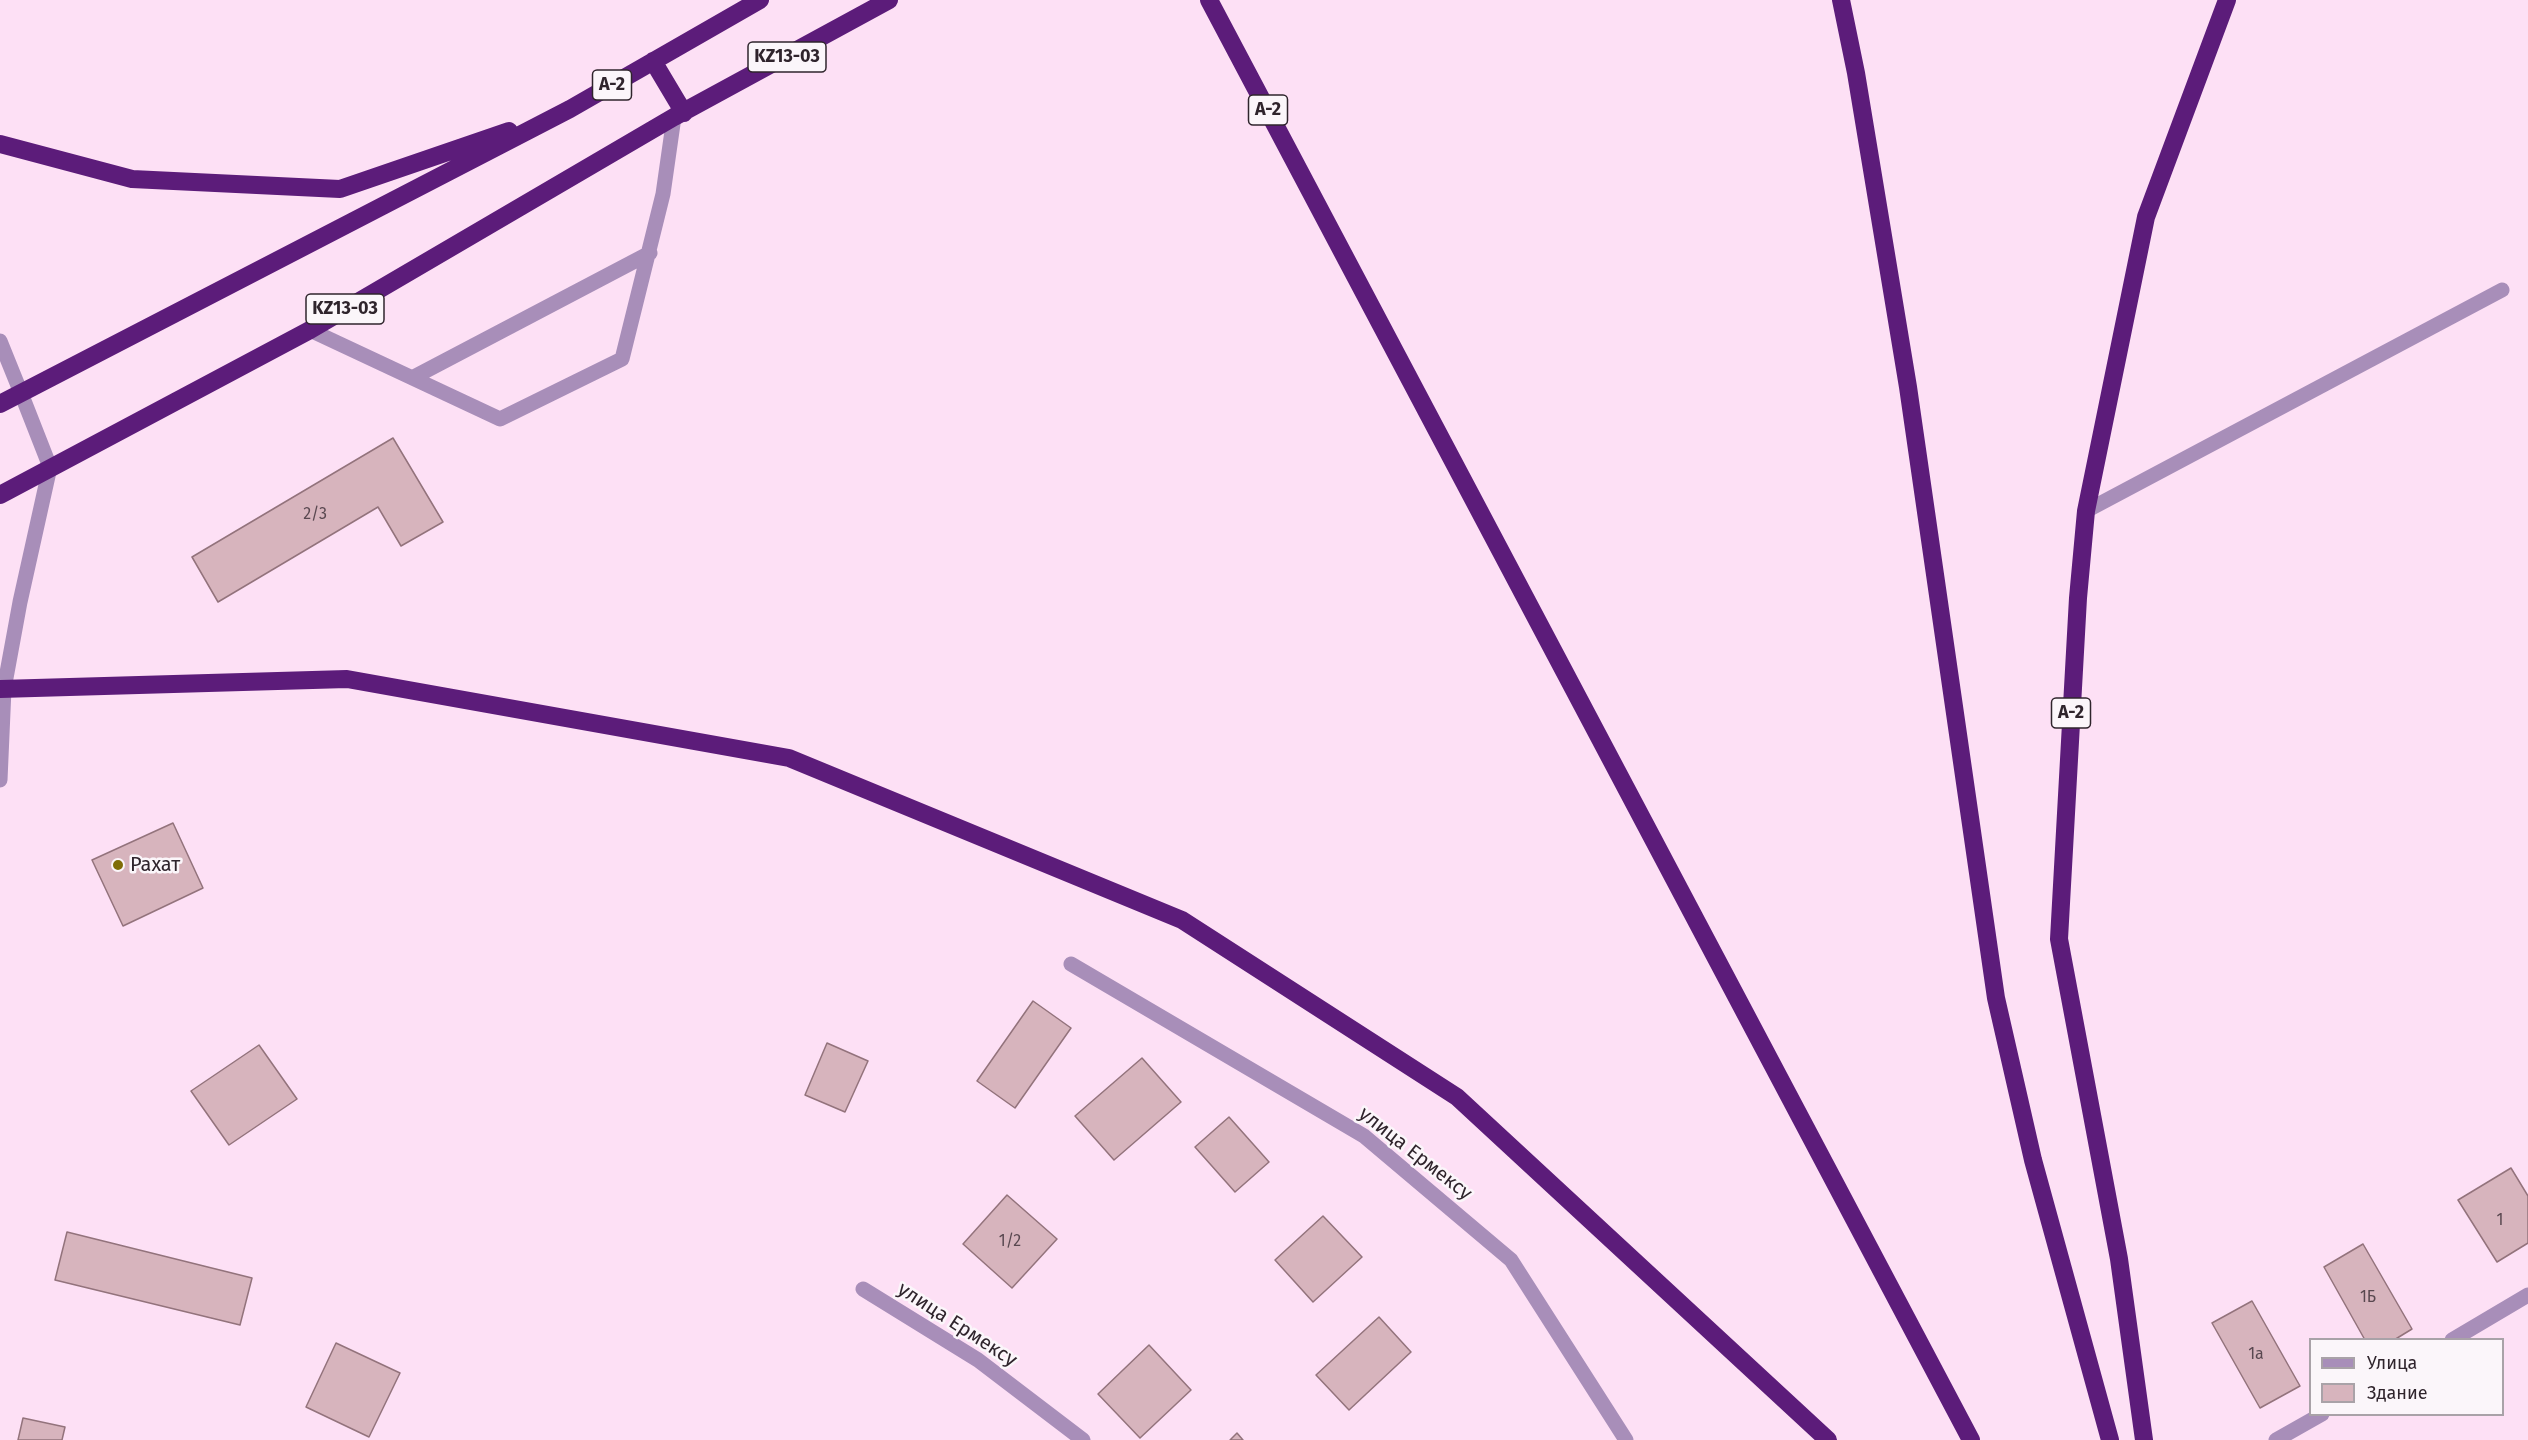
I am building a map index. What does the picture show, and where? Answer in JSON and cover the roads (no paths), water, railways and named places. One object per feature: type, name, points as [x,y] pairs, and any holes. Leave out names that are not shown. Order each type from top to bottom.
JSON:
[{"type":"highway","points":[[679,115],[653,62],[760,0]]},
{"type":"highway","name":"KZ13-03","points":[[0,495],[310,330],[679,115],[889,0]]},
{"type":"highway","name":"A-2","points":[[1209,0],[1971,1440]]},
{"type":"highway","points":[[1841,0],[1856,74],[1908,387],[1996,998],[2033,1160],[2110,1440]]},
{"type":"highway","name":"A-2","points":[[2144,1440],[2119,1259],[2059,939],[2078,598],[2086,511],[2146,217],[2227,0]]},
{"type":"highway","name":"A-2","points":[[570,110],[653,62]]},
{"type":"highway","points":[[0,144],[132,178],[340,189],[570,110]]},
{"type":"highway","points":[[0,404],[570,110]]},
{"type":"highway","points":[[2,689],[347,679],[789,758],[1171,915],[1457,1097],[1828,1440]]},
{"type":"street","points":[[310,330],[500,419],[622,359],[650,253],[679,115]]},
{"type":"street","points":[[414,377],[650,253]]},
{"type":"street","points":[[2086,511],[2502,290]]},
{"type":"street","points":[[0,341],[50,467],[2,689],[0,780]]},
{"type":"street","name":"улица Ермексу","points":[[1071,964],[1364,1136],[1503,1252],[1511,1260],[1626,1440]]},
{"type":"street","name":"улица Ермексу","points":[[863,1289],[978,1360],[1083,1440]]},
{"type":"street","points":[[2455,1338],[2528,1295]]},
{"type":"street","points":[[2276,1440],[2318,1416]]},
{"type":"place","name":"Рахат","points":[[118,865]]}]
